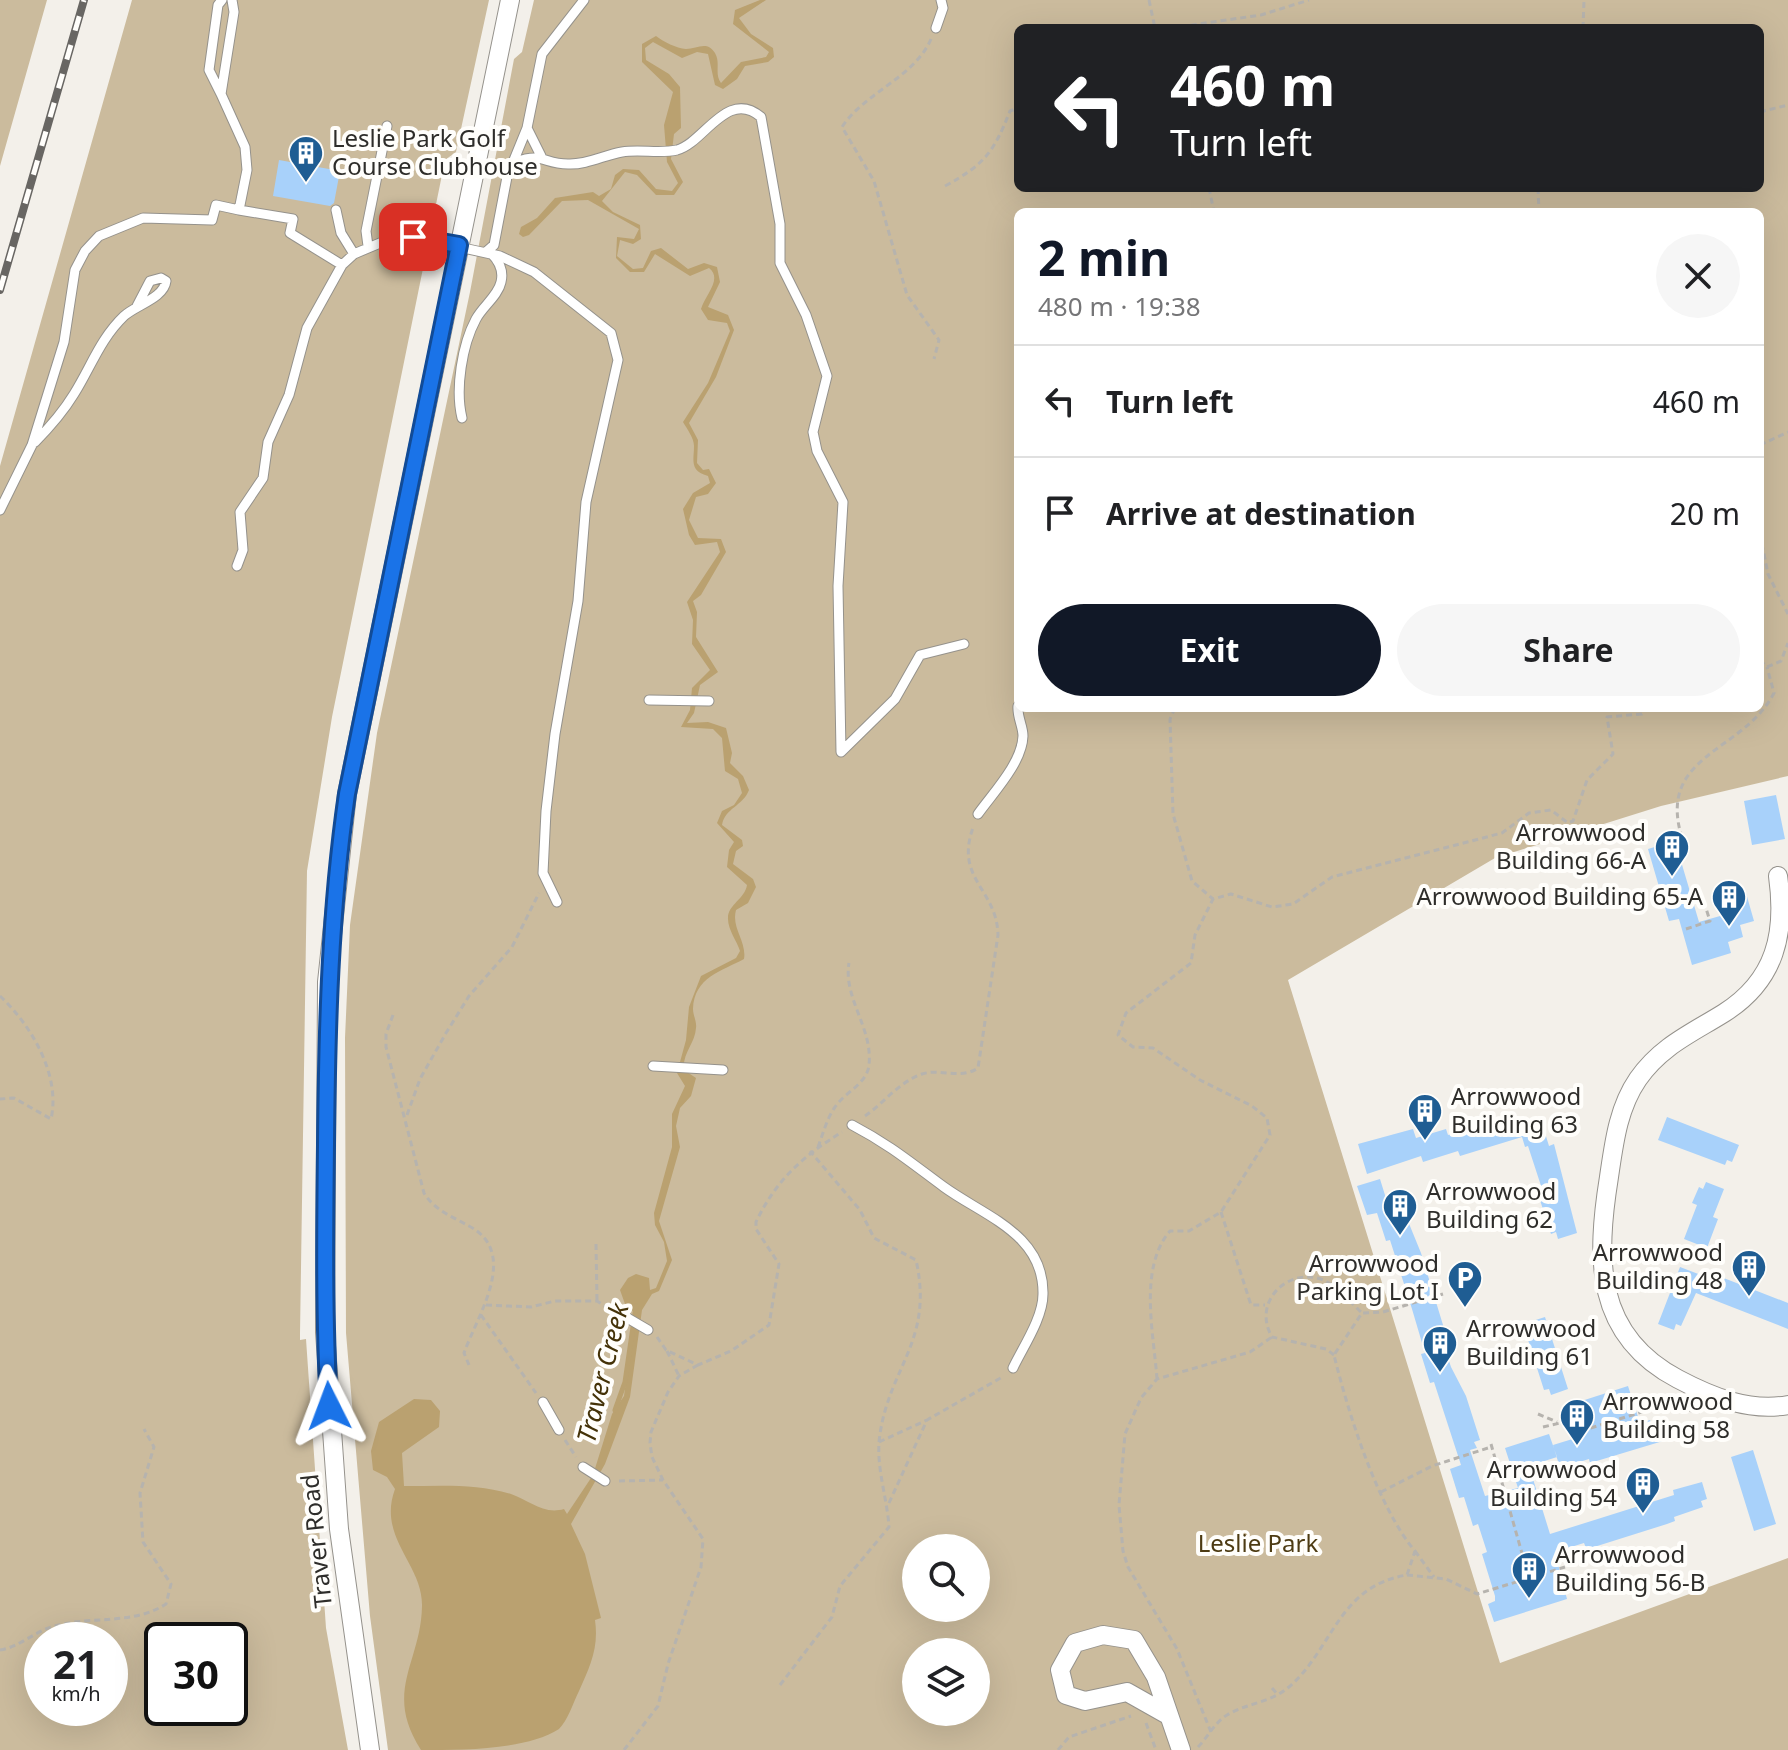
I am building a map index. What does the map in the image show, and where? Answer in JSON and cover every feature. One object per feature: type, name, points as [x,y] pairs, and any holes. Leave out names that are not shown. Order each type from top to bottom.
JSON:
[{"type":"street","name":"Traver Road","points":[[370,1750],[339,1529],[325,1332],[327,982],[347,794],[510,0]]},
{"type":"street","points":[[1778,876],[1783,913],[1780,933],[1775,953],[1757,985],[1724,1014],[1665,1049],[1638,1080],[1626,1101],[1615,1137],[1599,1247],[1602,1276],[1614,1310],[1634,1344],[1650,1360],[1696,1388],[1733,1402],[1754,1406],[1788,1405]]},
{"type":"street","points":[[1166,1714],[1127,1692],[1085,1701],[1066,1695],[1060,1670],[1075,1643],[1103,1635],[1134,1640],[1156,1677],[1166,1714],[1181,1750]]},
{"type":"lane","points":[[222,0],[218,5],[209,70],[245,147],[247,170],[239,210]]},
{"type":"lane","points":[[221,94],[234,12],[232,0]]},
{"type":"lane","points":[[489,252],[494,245],[507,177],[527,128],[542,54],[584,0]]},
{"type":"lane","points":[[936,28],[943,8],[941,0]]},
{"type":"lane","points":[[515,162],[541,156],[567,164],[618,152],[674,150],[689,145],[721,115],[737,110],[755,112],[761,117],[780,224],[780,263],[806,315],[827,376],[813,432],[817,451],[843,502],[838,586],[841,752],[895,699],[920,655],[964,644]]},
{"type":"lane","points":[[368,246],[366,231],[387,126]]},
{"type":"lane","points":[[527,128],[541,156]]},
{"type":"lane","points":[[0,510],[32,445],[64,342],[75,270],[85,251],[99,236],[143,218],[212,220],[216,205],[293,219],[290,233],[342,265]]},
{"type":"lane","points":[[336,210],[341,233],[354,254]]},
{"type":"lane","points":[[237,566],[243,550],[240,512],[263,478],[268,442],[289,395],[307,328],[342,265],[354,254],[368,246],[413,237],[489,252],[522,265],[563,293],[611,333],[618,353],[586,502],[578,601],[553,744],[543,857],[545,878],[557,902]]},
{"type":"lane","points":[[462,418],[458,402],[467,347],[476,319],[500,287],[502,277],[498,261],[489,252]]},
{"type":"lane","points":[[32,445],[74,394],[100,345],[137,306]]},
{"type":"lane","points":[[649,700],[709,701]]},
{"type":"lane","points":[[978,814],[1014,762],[1023,735],[1018,712]]},
{"type":"lane","points":[[653,1066],[723,1070]]},
{"type":"lane","points":[[852,1125],[922,1168],[943,1187],[1019,1235],[1031,1251],[1043,1298],[1013,1368]]},
{"type":"lane","points":[[624,1316],[648,1330]]},
{"type":"lane","points":[[543,1402],[559,1430]]},
{"type":"lane","points":[[583,1467],[605,1481]]},
{"type":"path","points":[[1149,0],[1154,24]]},
{"type":"path","points":[[1199,24],[1261,15],[1309,0]]},
{"type":"path","points":[[1583,24],[1584,0]]},
{"type":"path","points":[[934,359],[939,340],[907,295],[874,181],[842,127],[851,112],[917,58],[936,28]]},
{"type":"path","points":[[1764,111],[1788,105]]},
{"type":"path","points":[[945,186],[974,170],[995,149],[1010,111],[1014,110]]},
{"type":"path","points":[[1764,443],[1788,432]]},
{"type":"path","points":[[1764,554],[1768,574],[1788,614]]},
{"type":"path","points":[[1767,667],[1781,661],[1788,644]]},
{"type":"path","points":[[1764,664],[1774,693],[1764,711]]},
{"type":"path","points":[[1173,712],[1170,719],[1173,814],[1192,881],[1213,899]]},
{"type":"path","points":[[1157,1379],[1151,1285],[1161,1241],[1170,1231],[1189,1231],[1221,1212],[1270,1135],[1267,1118],[1153,1048],[1133,1047],[1118,1035],[1126,1013],[1191,963],[1195,935],[1213,899],[1231,894],[1272,907],[1293,904],[1332,877],[1502,833],[1529,813],[1551,810],[1568,823],[1573,821],[1587,780],[1613,754],[1607,717],[1643,712]]},
{"type":"path","points":[[1682,838],[1674,812],[1678,790],[1693,768],[1764,712]]},
{"type":"path","points":[[406,1117],[420,1079],[446,1033],[469,996],[512,947],[545,878]]},
{"type":"path","points":[[1725,883],[1728,892]]},
{"type":"path","points":[[1686,929],[1710,921],[1703,899]]},
{"type":"path","points":[[818,1147],[833,1110],[866,1078],[869,1064],[866,1026],[848,985],[849,963]]},
{"type":"path","points":[[0,996],[29,1028],[39,1050],[52,1092],[51,1119],[14,1098],[0,1099]]},
{"type":"path","points":[[393,1015],[386,1034],[386,1047],[428,1200],[488,1239],[493,1268],[486,1305],[464,1353],[469,1365]]},
{"type":"path","points":[[780,1685],[832,1617],[840,1586],[889,1527],[879,1443],[888,1404],[917,1329],[921,1280],[916,1260],[874,1238],[860,1210],[810,1151]]},
{"type":"path","points":[[1221,1212],[1251,1305],[1265,1305]]},
{"type":"path","points":[[596,1244],[597,1301]]},
{"type":"path","points":[[1272,1337],[1264,1320],[1265,1305],[1275,1290],[1308,1277],[1329,1282],[1362,1313],[1383,1312],[1443,1294]]},
{"type":"path","points":[[486,1305],[531,1307],[555,1301],[597,1301],[624,1316]]},
{"type":"path","points":[[1334,1355],[1362,1313]]},
{"type":"path","points":[[481,1315],[543,1402]]},
{"type":"path","points":[[1211,1733],[1173,1639],[1128,1567],[1121,1534],[1120,1468],[1125,1434],[1141,1398],[1157,1379],[1250,1352],[1272,1337],[1326,1349],[1334,1355],[1393,1519],[1434,1577]]},
{"type":"path","points":[[666,1350],[679,1376]]},
{"type":"path","points":[[624,1750],[658,1706],[668,1664],[701,1567],[703,1539],[663,1480],[652,1457],[651,1432],[679,1376],[698,1365]]},
{"type":"path","points":[[879,1443],[927,1420],[1013,1368]]},
{"type":"path","points":[[1538,1414],[1581,1431],[1661,1406],[1700,1412]]},
{"type":"path","points":[[887,1507],[927,1420]]},
{"type":"path","points":[[1543,1427],[1560,1423]]},
{"type":"path","points":[[0,1650],[48,1628],[136,1616],[166,1604],[171,1584],[143,1542],[140,1485],[151,1464],[154,1447],[144,1429]]},
{"type":"path","points":[[559,1430],[583,1467]]},
{"type":"path","points":[[1381,1492],[1432,1466],[1491,1446],[1529,1578]]},
{"type":"path","points":[[605,1481],[663,1480]]},
{"type":"path","points":[[1407,1575],[1415,1551]]},
{"type":"path","points":[[1526,1567],[1547,1573]]},
{"type":"path","points":[[1196,1750],[1224,1717],[1278,1695],[1310,1664],[1348,1606],[1369,1589],[1407,1575],[1434,1577],[1477,1594],[1565,1567]]},
{"type":"path","points":[[1272,1688],[1278,1695]]},
{"type":"path","points":[[1058,1750],[1069,1737],[1138,1714],[1145,1722],[1156,1750]]},
{"type":"green space","points":[[0,0],[47,0],[0,166]]},
{"type":"green space","points":[[132,0],[489,0],[456,152],[445,160],[332,717],[307,871],[300,1340],[306,1339],[326,1628],[348,1750],[0,1750],[0,466]]},
{"type":"green space","name":"Leslie Park","points":[[534,0],[1788,0],[1788,776],[1661,806],[1495,858],[1288,980],[1500,1663],[1788,1558],[1788,1750],[388,1750],[370,1616],[346,1333],[345,1038],[350,925],[377,733],[470,292],[514,59],[522,52]]},
{"type":"shaded area","points":[[766,0],[739,18],[751,34],[773,48],[774,57],[768,62],[745,66],[737,79],[723,89],[715,85],[708,54],[697,52],[682,58],[653,42],[645,48],[646,60],[669,74],[680,87],[681,128],[674,134],[671,159],[683,182],[674,195],[656,195],[637,175],[625,172],[602,201],[613,212],[640,225],[641,239],[633,244],[620,240],[617,256],[633,269],[643,268],[651,251],[661,248],[688,269],[704,263],[717,267],[720,282],[708,307],[728,315],[734,330],[716,377],[689,423],[698,440],[697,463],[703,470],[709,469],[716,483],[708,494],[696,497],[689,520],[698,538],[721,539],[726,552],[701,595],[693,601],[697,612],[696,637],[718,672],[700,685],[694,713],[687,723],[708,722],[726,728],[732,753],[730,763],[743,776],[749,790],[722,825],[742,840],[743,846],[736,851],[733,864],[753,879],[756,887],[748,903],[736,910],[744,959],[711,976],[698,989],[695,998],[696,1028],[684,1070],[696,1078],[691,1096],[680,1108],[676,1126],[680,1147],[659,1221],[672,1260],[659,1291],[652,1294],[642,1310],[630,1397],[605,1464],[571,1524],[585,1554],[601,1618],[595,1620],[595,1648],[587,1673],[565,1721],[559,1729],[545,1736],[512,1745],[421,1750],[410,1729],[404,1694],[422,1606],[416,1577],[392,1522],[391,1506],[395,1489],[387,1477],[373,1470],[371,1451],[379,1422],[414,1399],[431,1400],[440,1411],[439,1427],[402,1453],[404,1486],[485,1488],[511,1494],[549,1510],[564,1509],[567,1514],[593,1475],[612,1414],[624,1396],[635,1313],[625,1304],[620,1290],[628,1278],[636,1274],[649,1278],[650,1290],[656,1288],[667,1261],[654,1213],[672,1147],[672,1114],[685,1086],[677,1073],[686,1040],[689,1007],[701,976],[736,958],[740,951],[729,927],[728,914],[747,885],[727,867],[729,850],[734,842],[717,823],[722,811],[734,805],[742,793],[738,779],[725,771],[722,738],[713,729],[681,727],[690,710],[692,688],[710,670],[692,644],[693,620],[687,602],[720,552],[717,542],[695,545],[689,535],[683,509],[693,493],[710,483],[708,476],[695,468],[694,443],[683,422],[708,383],[730,331],[727,323],[708,320],[701,309],[714,282],[713,272],[709,268],[690,276],[655,254],[644,272],[630,272],[616,258],[617,237],[634,239],[639,229],[588,200],[562,201],[529,235],[523,237],[519,234],[521,227],[537,218],[555,198],[593,192],[599,196],[611,189],[615,175],[623,169],[639,170],[656,189],[672,191],[678,183],[667,162],[664,125],[673,92],[642,62],[642,44],[656,36],[682,48],[709,47],[717,57],[721,83],[741,62],[766,57],[769,52],[733,24],[735,10]]},
{"type":"building","name":"Leslie Park Golf Course Clubhouse","points":[[279,160],[340,171],[334,203],[330,206],[273,196]]},
{"type":"building","points":[[1776,795],[1785,839],[1752,845],[1744,801]]},
{"type":"building","points":[[1675,841],[1699,922],[1734,912],[1730,898],[1746,893],[1754,921],[1740,925],[1743,937],[1728,942],[1731,953],[1692,965],[1679,919],[1669,921],[1648,849]]},
{"type":"building","points":[[1505,1116],[1508,1127],[1540,1117],[1549,1146],[1554,1144],[1577,1233],[1558,1239],[1556,1232],[1551,1234],[1539,1197],[1544,1195],[1528,1146],[1525,1147],[1522,1137],[1460,1156],[1458,1151],[1423,1162],[1421,1156],[1367,1174],[1358,1144],[1413,1129],[1416,1138],[1446,1129],[1448,1135]]},
{"type":"building","points":[[1667,1117],[1739,1145],[1732,1162],[1727,1160],[1725,1165],[1658,1140]]},
{"type":"building","points":[[1380,1179],[1389,1208],[1401,1204],[1421,1253],[1447,1338],[1442,1340],[1451,1367],[1466,1396],[1480,1440],[1474,1442],[1477,1448],[1470,1450],[1485,1496],[1518,1488],[1505,1448],[1549,1434],[1557,1457],[1529,1466],[1550,1534],[1674,1495],[1673,1490],[1702,1482],[1707,1499],[1701,1501],[1703,1507],[1674,1517],[1675,1521],[1667,1524],[1594,1547],[1586,1548],[1584,1543],[1555,1552],[1567,1599],[1494,1622],[1488,1604],[1495,1601],[1495,1596],[1482,1554],[1487,1552],[1478,1524],[1473,1526],[1464,1497],[1459,1498],[1450,1469],[1461,1465],[1434,1382],[1430,1383],[1412,1309],[1390,1240],[1386,1241],[1377,1213],[1367,1215],[1357,1186]],"holes":[[[1536,1556],[1543,1581],[1520,1589],[1511,1565]]]},
{"type":"building","points":[[1706,1182],[1724,1189],[1713,1217],[1718,1219],[1707,1248],[1684,1239],[1697,1205],[1692,1203],[1699,1187],[1703,1189]]},
{"type":"building","points":[[1680,1267],[1714,1280],[1716,1275],[1788,1303],[1788,1329],[1696,1293],[1681,1326],[1676,1324],[1674,1330],[1658,1324]]},
{"type":"building","points":[[1545,1317],[1568,1389],[1551,1395],[1549,1389],[1544,1390],[1523,1324]]},
{"type":"building","points":[[1628,1386],[1640,1423],[1650,1420],[1652,1425],[1657,1423],[1663,1441],[1590,1463],[1589,1459],[1560,1468],[1553,1445],[1579,1437],[1569,1405]]},
{"type":"building","points":[[1753,1450],[1776,1524],[1754,1531],[1731,1457]]},
{"type":"waterway","name":"Traver Creek","points":[[615,1410],[625,1382],[636,1306]]},
{"type":"railway","points":[[0,290],[84,0]]},
{"type":"place","name":"Leslie Park Golf Course Clubhouse","points":[[306,184]]},
{"type":"place","name":"Arrowwood Building 66-A","points":[[1672,878]]},
{"type":"place","name":"Arrowwood Building 65-A","points":[[1729,928]]},
{"type":"place","name":"Arrowwood Building 63","points":[[1425,1142]]},
{"type":"place","name":"Arrowwood Building 62","points":[[1400,1237]]},
{"type":"place","name":"Arrowwood Building 48","points":[[1749,1298]]},
{"type":"place","name":"Arrowwood Parking Lot I","points":[[1465,1309]]},
{"type":"place","name":"Arrowwood Building 61","points":[[1440,1374]]},
{"type":"place","name":"Arrowwood Building 58","points":[[1577,1447]]},
{"type":"place","name":"Arrowwood Building 54","points":[[1643,1515]]},
{"type":"place","name":"Arrowwood Building 56-B","points":[[1529,1600]]},
{"type":"route","points":[[329,1406],[325,1332],[327,982],[336,871],[347,794],[459,245],[413,237]]}]
